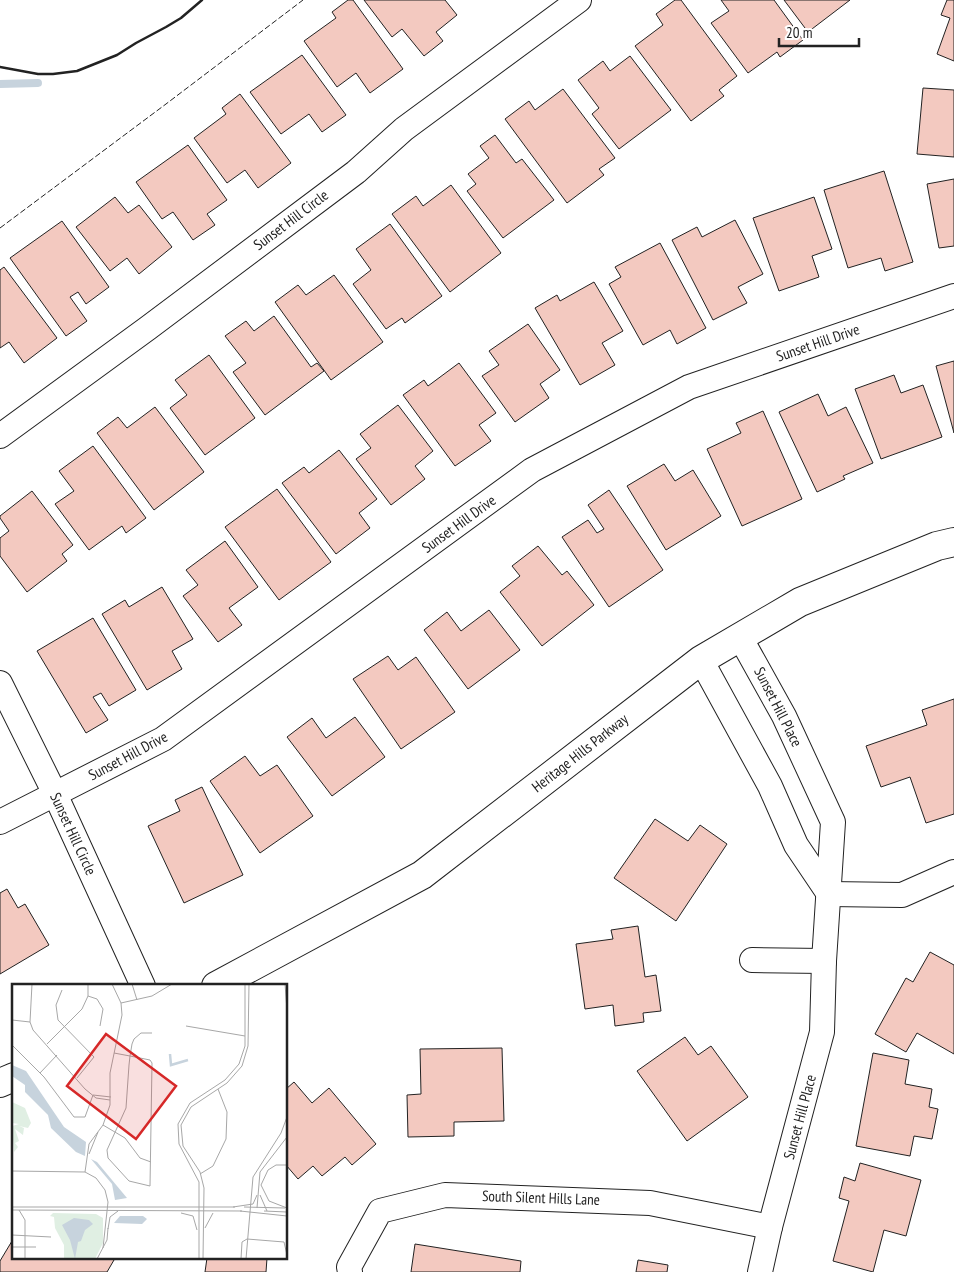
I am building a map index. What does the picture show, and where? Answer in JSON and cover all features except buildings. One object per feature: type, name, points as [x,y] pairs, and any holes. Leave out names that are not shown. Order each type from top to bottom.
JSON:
[{"type":"street","name":"Sunset Hill Circle","points":[[0,436],[356,172],[404,129],[579,0]]},
{"type":"street","name":"Sunset Hill Drive","points":[[0,822],[163,739],[532,470],[689,387],[954,296]]},
{"type":"street","name":"Heritage Hills Parkway","points":[[220,984],[422,874],[701,660],[800,602],[937,546],[954,542]]},
{"type":"street","name":"Sunset Hill Place","points":[[740,637],[784,716],[833,822],[824,961],[822,1032],[770,1227],[760,1272]]},
{"type":"street","points":[[701,660],[770,786],[796,845],[829,894],[902,896],[954,872]]},
{"type":"street","name":"Sunset Hill Circle","points":[[0,683],[55,794],[142,984]]},
{"type":"street","points":[[752,960],[824,961]]},
{"type":"street","points":[[0,1083],[12,1078]]},
{"type":"street","name":"South Silent Hills Lane","points":[[350,1272],[349,1268],[380,1211],[445,1195],[650,1203],[770,1227]]},
{"type":"waterway","points":[[0,84],[38,83]]},
{"type":"fence","points":[[0,228],[303,0]]},
{"type":"wall","points":[[0,67],[38,74],[77,71],[117,55],[181,18],[202,0]]}]
